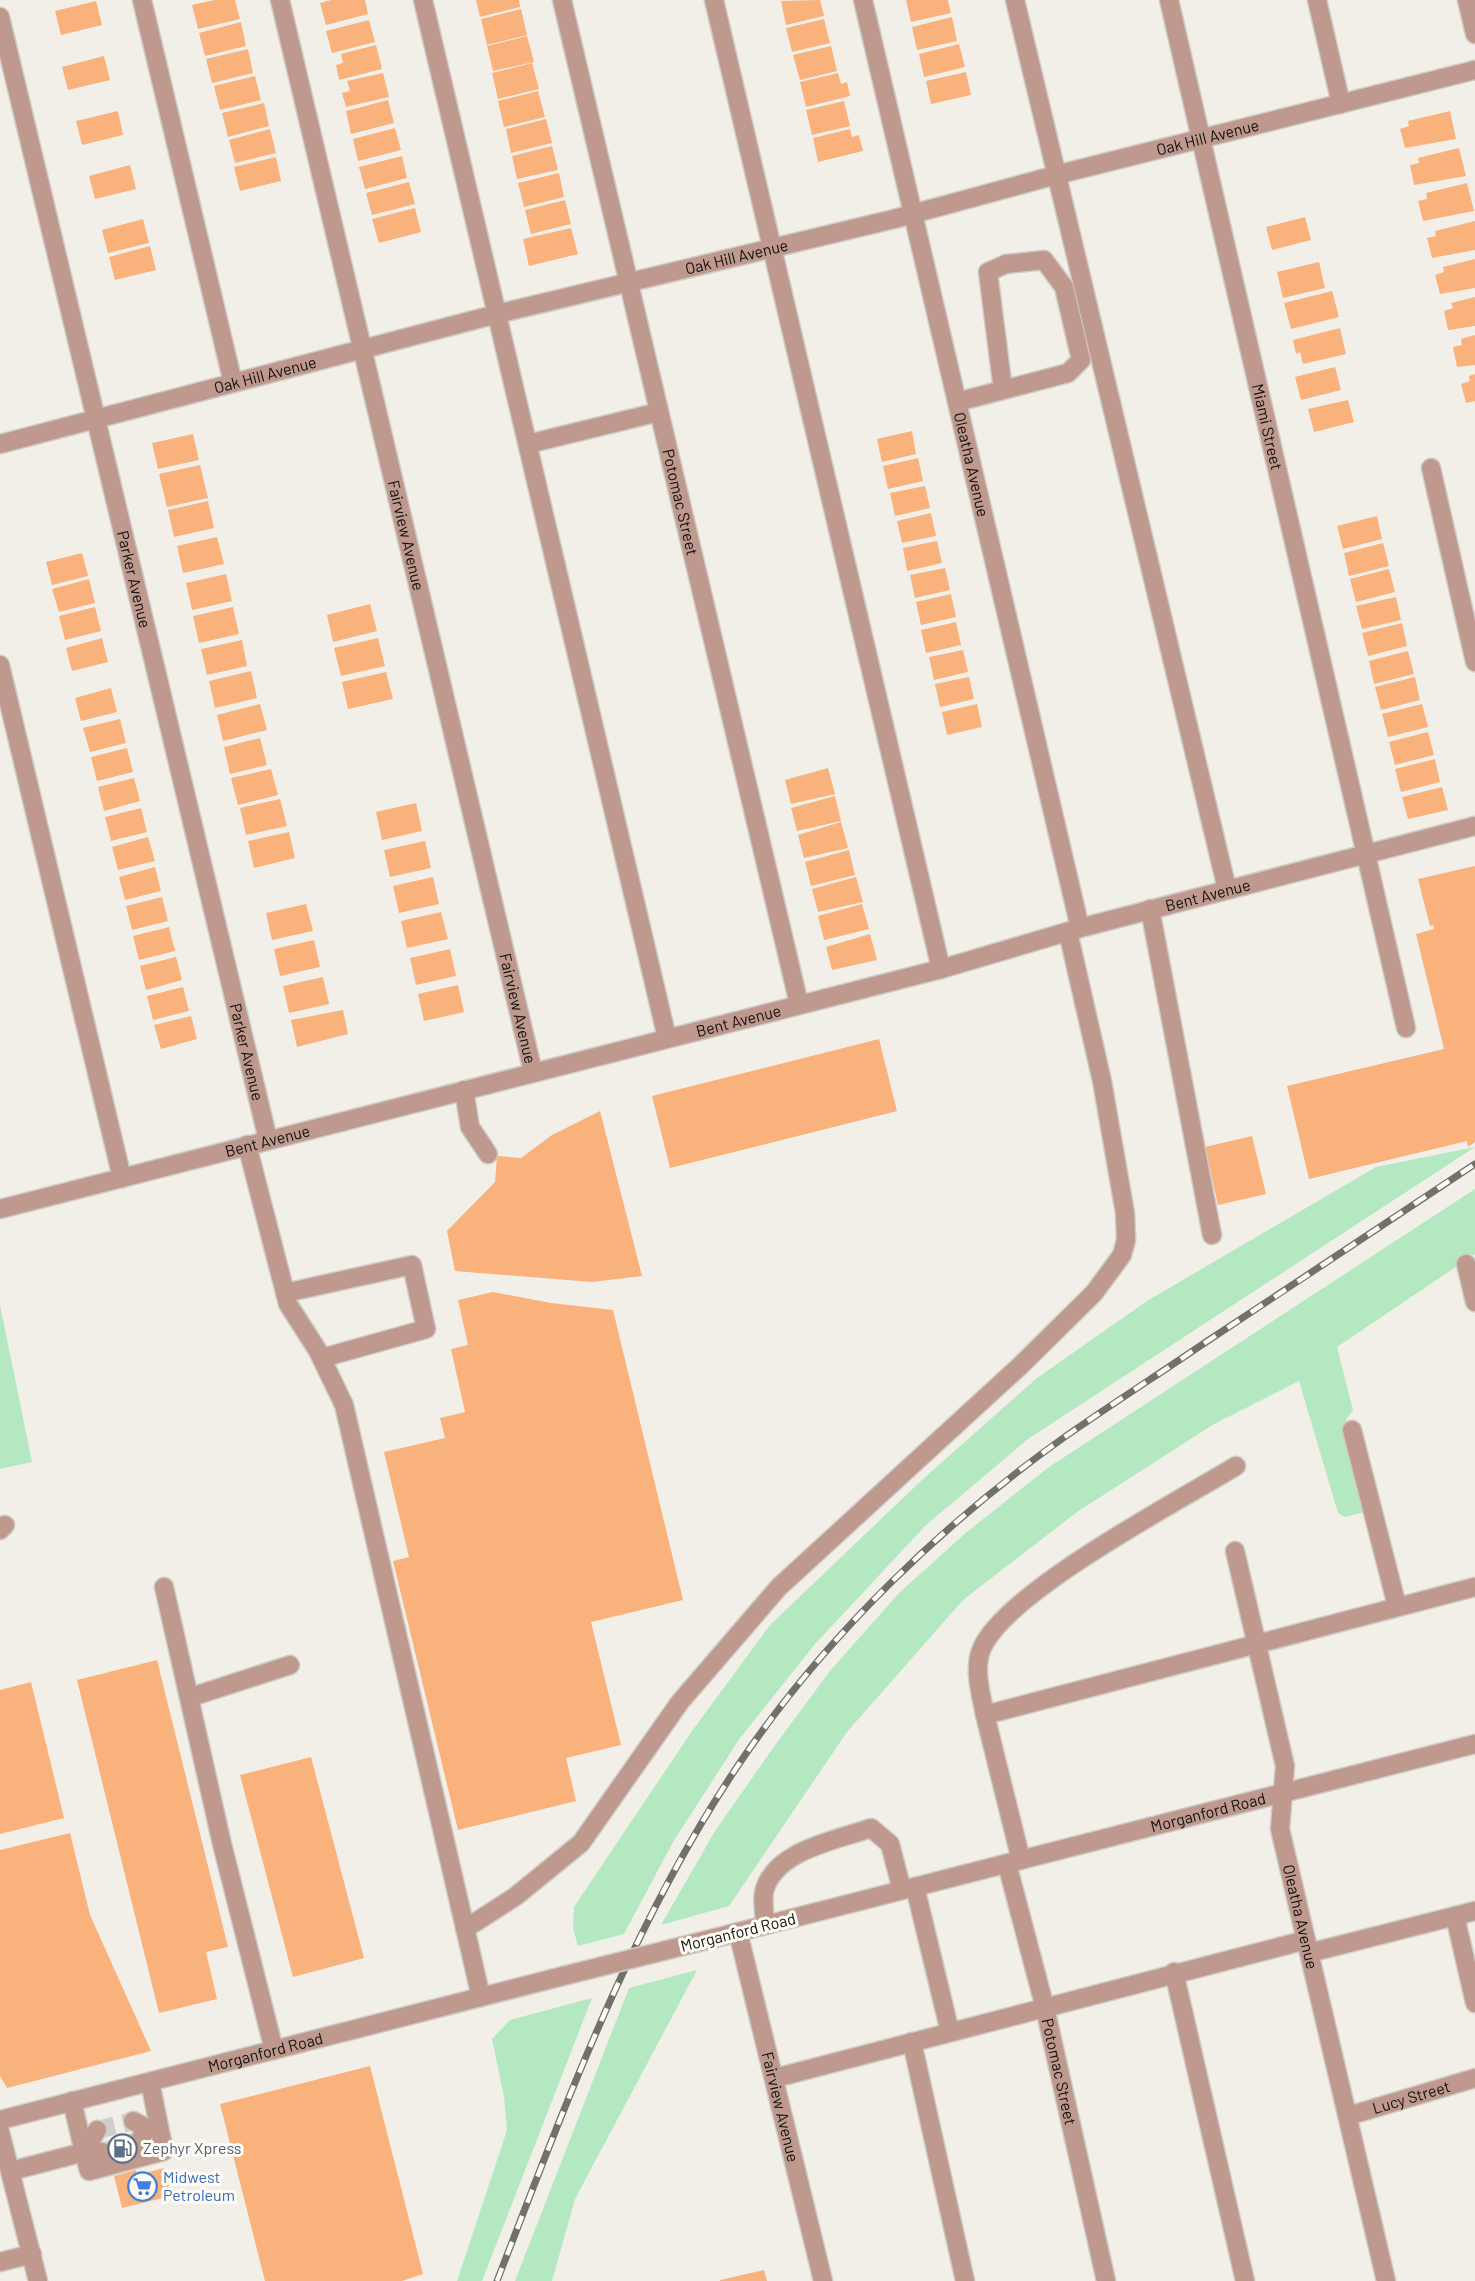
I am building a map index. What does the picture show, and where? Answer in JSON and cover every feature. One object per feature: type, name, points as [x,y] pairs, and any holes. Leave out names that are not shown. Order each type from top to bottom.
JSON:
[{"type":"street","points":[[142,0],[233,383]]},
{"type":"street","name":"Fairview Avenue","points":[[280,0],[533,1072]]},
{"type":"street","points":[[423,0],[667,1038]]},
{"type":"street","name":"Potomac Street","points":[[562,0],[799,1004]]},
{"type":"street","points":[[714,0],[774,248],[941,969]]},
{"type":"street","name":"Oleatha Avenue","points":[[465,1929],[516,1896],[581,1843],[680,1702],[779,1587],[1020,1366],[1094,1293],[1122,1255],[1126,1240],[1125,1213],[1074,930],[957,402],[863,0]]},
{"type":"street","points":[[1015,0],[1227,889]]},
{"type":"street","name":"Miami Street","points":[[1169,0],[1406,1028]]},
{"type":"street","points":[[1317,0],[1341,104]]},
{"type":"street","points":[[1467,0],[1475,34]]},
{"type":"street","name":"Parker Avenue","points":[[0,17],[268,1140]]},
{"type":"street","name":"Oak Hill Avenue","points":[[0,444],[497,314],[913,214],[1056,175],[1475,70]]},
{"type":"street","points":[[957,402],[1003,390],[1068,373],[1081,360],[1064,287],[1044,260],[1006,264],[988,272],[1003,390]]},
{"type":"street","points":[[528,444],[659,412]]},
{"type":"street","points":[[1431,468],[1475,662]]},
{"type":"street","points":[[0,665],[122,1178]]},
{"type":"street","name":"Bent Avenue","points":[[0,1209],[941,969],[1150,909],[1475,826]]},
{"type":"street","points":[[1150,909],[1212,1235]]},
{"type":"street","points":[[464,1090],[470,1127],[488,1154]]},
{"type":"street","points":[[247,1145],[288,1304],[322,1358],[344,1405],[481,1997]]},
{"type":"street","points":[[1466,1264],[1475,1302]]},
{"type":"street","points":[[285,1293],[412,1265],[426,1329],[322,1358]]},
{"type":"street","points":[[1352,1430],[1397,1606]]},
{"type":"street","name":"Potomac Street","points":[[1106,2281],[1045,2008],[985,1715],[978,1678],[982,1648],[1007,1615],[1046,1583],[1236,1466]]},
{"type":"street","name":"Oleatha Avenue","points":[[1235,1551],[1285,1766],[1280,1829],[1386,2281]]},
{"type":"street","points":[[164,1587],[191,1696],[222,1844],[274,2050]]},
{"type":"street","points":[[985,1715],[1475,1587]]},
{"type":"street","points":[[191,1696],[290,1665]]},
{"type":"street","name":"Morganford Road","points":[[0,2120],[1475,1744]]},
{"type":"street","points":[[765,1925],[764,1892],[781,1863],[871,1828],[890,1844],[909,1889],[950,2032]]},
{"type":"street","points":[[775,2078],[1174,1972],[1475,1911]]},
{"type":"street","points":[[1455,1916],[1475,2003]]},
{"type":"street","name":"Fairview Avenue","points":[[738,1932],[823,2281]]},
{"type":"street","points":[[1174,1972],[1245,2281]]},
{"type":"street","points":[[912,2042],[965,2281]]},
{"type":"street","name":"Lucy Street","points":[[1348,2116],[1475,2078]]},
{"type":"street","points":[[72,2102],[88,2171],[164,2151],[145,2129],[150,2082]]},
{"type":"street","points":[[84,2152],[98,2130]]},
{"type":"street","points":[[0,2132],[38,2281]]},
{"type":"street","points":[[11,2171],[84,2152],[103,2152]]},
{"type":"street","points":[[0,2262],[32,2254]]},
{"type":"green space","points":[[1475,1147],[1028,1439],[926,1525],[815,1644],[740,1738],[673,1842],[624,1934],[578,1946],[573,1928],[574,1907],[692,1731],[770,1625],[923,1479],[1037,1378],[1147,1301],[1376,1167]]},
{"type":"green space","points":[[1475,1189],[1475,1254],[1337,1347],[1353,1410],[1346,1420],[1365,1512],[1345,1517],[1338,1513],[1299,1381],[1214,1424],[1077,1512],[963,1600],[847,1732],[729,1906],[661,1925],[715,1831],[773,1748],[830,1671],[900,1592],[968,1531],[1049,1467]]},
{"type":"green space","points":[[0,1305],[32,1462],[0,1469]]},
{"type":"green space","points":[[697,1970],[575,2199],[552,2281],[515,2281],[629,1988]]},
{"type":"green space","points":[[592,1998],[482,2281],[457,2281],[507,2130],[504,2097],[492,2039],[510,2020]]},
{"type":"building","points":[[214,0],[235,0],[240,19],[198,29],[192,5]]},
{"type":"building","points":[[331,0],[365,0],[368,14],[326,25],[320,3]]},
{"type":"building","points":[[476,0],[519,0],[520,7],[480,17]]},
{"type":"building","points":[[820,0],[824,16],[786,25],[781,1]]},
{"type":"building","points":[[906,0],[948,0],[951,13],[911,22]]},
{"type":"building","points":[[96,1],[102,25],[61,35],[55,11]]},
{"type":"building","points":[[521,9],[527,35],[487,45],[481,19]]},
{"type":"building","points":[[952,17],[957,41],[917,50],[912,27]]},
{"type":"building","points":[[824,19],[830,43],[792,52],[786,28]]},
{"type":"building","points":[[369,20],[375,42],[332,53],[326,31]]},
{"type":"building","points":[[241,22],[246,46],[205,56],[199,33]]},
{"type":"building","points":[[527,36],[534,62],[493,71],[487,46]]},
{"type":"building","points":[[959,44],[965,67],[924,77],[919,54]]},
{"type":"building","points":[[376,45],[382,69],[339,80],[336,65],[343,63],[341,54]]},
{"type":"building","points":[[831,46],[837,71],[800,80],[793,55]]},
{"type":"building","points":[[248,49],[253,73],[212,83],[206,59]]},
{"type":"building","points":[[104,56],[110,80],[68,90],[62,67]]},
{"type":"building","points":[[532,63],[539,89],[498,99],[492,73]]},
{"type":"building","points":[[966,72],[971,95],[931,104],[926,81]]},
{"type":"building","points":[[383,73],[389,97],[346,107],[342,93],[350,91],[347,81]]},
{"type":"building","points":[[838,73],[841,84],[847,82],[850,96],[806,107],[800,82]]},
{"type":"building","points":[[255,76],[261,100],[220,110],[214,86]]},
{"type":"building","points":[[538,91],[545,117],[504,127],[498,101]]},
{"type":"building","points":[[388,100],[394,123],[351,134],[346,111]]},
{"type":"building","points":[[844,101],[850,126],[812,135],[806,110]]},
{"type":"building","points":[[264,103],[269,126],[228,137],[222,113]]},
{"type":"building","points":[[118,111],[123,135],[82,145],[76,121]]},
{"type":"building","points":[[1450,111],[1456,139],[1405,148],[1400,129],[1409,126],[1408,121]]},
{"type":"building","points":[[546,119],[552,143],[511,153],[506,129]]},
{"type":"building","points":[[395,128],[401,150],[358,161],[353,139]]},
{"type":"building","points":[[270,129],[276,153],[235,163],[229,140]]},
{"type":"building","points":[[850,129],[852,137],[859,135],[863,151],[818,162],[813,138]]},
{"type":"building","points":[[552,146],[558,170],[517,179],[512,156]]},
{"type":"building","points":[[1459,148],[1466,176],[1414,185],[1410,165],[1419,163],[1418,158]]},
{"type":"building","points":[[402,156],[407,178],[365,189],[359,167]]},
{"type":"building","points":[[276,157],[281,181],[240,191],[234,167]]},
{"type":"building","points":[[130,165],[136,189],[95,199],[89,176]]},
{"type":"building","points":[[559,173],[564,197],[524,207],[518,183]]},
{"type":"building","points":[[409,182],[415,204],[372,215],[366,193]]},
{"type":"building","points":[[1467,183],[1474,211],[1423,221],[1418,201],[1427,199],[1426,193]]},
{"type":"building","points":[[565,200],[571,224],[531,234],[525,210]]},
{"type":"building","points":[[415,208],[421,232],[379,243],[372,219]]},
{"type":"building","points":[[1305,217],[1311,240],[1272,250],[1266,227]]},
{"type":"building","points":[[143,219],[149,243],[108,253],[102,230]]},
{"type":"building","points":[[1475,221],[1475,250],[1432,258],[1427,238],[1436,236],[1435,231]]},
{"type":"building","points":[[571,228],[578,254],[529,266],[523,239]]},
{"type":"building","points":[[150,246],[156,270],[115,280],[109,257]]},
{"type":"building","points":[[1475,259],[1475,288],[1440,294],[1435,275],[1444,272],[1443,267]]},
{"type":"building","points":[[1319,262],[1325,288],[1283,298],[1277,272]]},
{"type":"building","points":[[1332,291],[1339,317],[1291,329],[1284,303]]},
{"type":"building","points":[[1475,297],[1475,326],[1448,330],[1444,311],[1453,308],[1451,303]]},
{"type":"building","points":[[1340,328],[1346,354],[1303,364],[1300,352],[1296,354],[1293,340]]},
{"type":"building","points":[[1475,335],[1475,365],[1457,367],[1453,347],[1462,345],[1461,339]]},
{"type":"building","points":[[1335,367],[1341,390],[1301,400],[1295,377]]},
{"type":"building","points":[[1475,374],[1475,401],[1466,403],[1461,384],[1470,381],[1469,376]]},
{"type":"building","points":[[1348,400],[1354,422],[1314,432],[1308,409]]},
{"type":"building","points":[[912,431],[916,454],[882,462],[877,439]]},
{"type":"building","points":[[193,434],[199,460],[158,469],[152,443]]},
{"type":"building","points":[[918,458],[923,481],[888,489],[883,466]]},
{"type":"building","points":[[200,465],[208,498],[167,507],[159,474]]},
{"type":"building","points":[[925,486],[930,508],[895,516],[890,493]]},
{"type":"building","points":[[208,501],[214,528],[174,537],[168,510]]},
{"type":"building","points":[[931,513],[936,536],[902,543],[897,521]]},
{"type":"building","points":[[1377,516],[1382,539],[1343,549],[1337,526]]},
{"type":"building","points":[[217,537],[224,564],[183,573],[177,546]]},
{"type":"building","points":[[937,541],[942,563],[907,571],[903,548]]},
{"type":"building","points":[[1383,543],[1389,566],[1349,576],[1344,553]]},
{"type":"building","points":[[82,553],[88,576],[52,585],[46,562]]},
{"type":"building","points":[[945,568],[950,590],[915,598],[910,575]]},
{"type":"building","points":[[1389,569],[1395,592],[1356,602],[1350,579]]},
{"type":"building","points":[[226,574],[232,601],[192,610],[186,583]]},
{"type":"building","points":[[89,579],[95,603],[59,612],[52,589]]},
{"type":"building","points":[[951,594],[956,617],[921,625],[916,602]]},
{"type":"building","points":[[1396,597],[1401,620],[1362,629],[1356,606]]},
{"type":"building","points":[[370,604],[377,631],[333,642],[327,615]]},
{"type":"building","points":[[95,607],[101,631],[65,640],[59,616]]},
{"type":"building","points":[[233,607],[239,634],[199,643],[193,616]]},
{"type":"building","points":[[956,622],[961,645],[926,653],[921,630]]},
{"type":"building","points":[[1402,623],[1407,646],[1368,656],[1362,633]]},
{"type":"building","points":[[102,638],[108,662],[72,671],[66,648]]},
{"type":"building","points":[[378,638],[385,666],[341,676],[334,648]]},
{"type":"building","points":[[242,640],[247,666],[207,675],[201,649]]},
{"type":"building","points":[[963,650],[968,672],[934,680],[929,657]]},
{"type":"building","points":[[1408,651],[1414,674],[1374,684],[1369,661]]},
{"type":"building","points":[[251,671],[257,698],[215,708],[209,681]]},
{"type":"building","points":[[386,672],[393,699],[348,709],[342,682]]},
{"type":"building","points":[[969,677],[974,699],[940,707],[935,684]]},
{"type":"building","points":[[1415,677],[1420,700],[1381,710],[1375,687]]},
{"type":"building","points":[[111,688],[117,712],[81,721],[75,698]]},
{"type":"building","points":[[260,704],[267,730],[223,741],[217,715]]},
{"type":"building","points":[[977,704],[982,727],[947,735],[942,712]]},
{"type":"building","points":[[1422,704],[1428,727],[1388,737],[1382,714]]},
{"type":"building","points":[[120,719],[126,743],[90,752],[83,728]]},
{"type":"building","points":[[1428,732],[1434,755],[1395,765],[1389,742]]},
{"type":"building","points":[[260,738],[267,765],[230,774],[224,747]]},
{"type":"building","points":[[127,748],[133,772],[97,781],[91,757]]},
{"type":"building","points":[[1435,759],[1440,782],[1401,792],[1395,769]]},
{"type":"building","points":[[828,768],[835,794],[791,804],[785,780]]},
{"type":"building","points":[[271,769],[278,795],[238,805],[231,778]]},
{"type":"building","points":[[134,778],[140,801],[104,811],[98,787]]},
{"type":"building","points":[[1442,787],[1448,810],[1408,819],[1402,797]]},
{"type":"building","points":[[835,796],[841,821],[797,831],[791,808]]},
{"type":"building","points":[[280,799],[287,826],[246,835],[240,808]]},
{"type":"building","points":[[416,803],[422,831],[382,840],[376,812]]},
{"type":"building","points":[[141,808],[147,832],[111,841],[105,817]]},
{"type":"building","points":[[841,822],[848,848],[804,858],[798,835]]},
{"type":"building","points":[[289,832],[295,858],[254,868],[248,841]]},
{"type":"building","points":[[148,837],[155,861],[118,870],[112,847]]},
{"type":"building","points":[[425,841],[431,868],[390,877],[384,850]]},
{"type":"building","points":[[849,850],[855,875],[811,886],[805,862]]},
{"type":"building","points":[[1475,866],[1475,1142],[1468,1147],[1467,1141],[1309,1179],[1287,1086],[1444,1049],[1416,934],[1434,929],[1433,925],[1430,926],[1418,879]]},
{"type":"building","points":[[155,867],[161,891],[125,900],[119,877]]},
{"type":"building","points":[[433,877],[439,904],[399,913],[393,886]]},
{"type":"building","points":[[856,877],[863,902],[818,912],[812,889]]},
{"type":"building","points":[[162,897],[168,921],[132,930],[126,906]]},
{"type":"building","points":[[306,904],[313,931],[272,940],[266,913]]},
{"type":"building","points":[[862,904],[869,929],[824,940],[818,916]]},
{"type":"building","points":[[441,912],[448,939],[407,948],[401,921]]},
{"type":"building","points":[[169,927],[175,951],[139,960],[133,936]]},
{"type":"building","points":[[870,934],[877,960],[832,970],[826,947]]},
{"type":"building","points":[[314,940],[320,967],[280,976],[274,949]]},
{"type":"building","points":[[450,949],[456,976],[416,985],[410,958]]},
{"type":"building","points":[[176,957],[182,980],[146,990],[140,966]]},
{"type":"building","points":[[323,977],[329,1004],[289,1013],[283,986]]},
{"type":"building","points":[[458,985],[464,1012],[424,1021],[418,994]]},
{"type":"building","points":[[183,987],[189,1011],[153,1020],[147,996]]},
{"type":"building","points":[[343,1010],[348,1034],[297,1047],[291,1020]]},
{"type":"building","points":[[191,1016],[197,1039],[161,1049],[154,1025]]},
{"type":"building","points":[[879,1039],[897,1111],[670,1168],[652,1096]]},
{"type":"building","points":[[600,1111],[642,1276],[592,1282],[455,1271],[447,1231],[495,1182],[497,1156],[521,1158],[552,1135]]},
{"type":"building","points":[[1252,1136],[1266,1194],[1218,1205],[1205,1147]]},
{"type":"building","points":[[493,1292],[551,1303],[613,1310],[683,1600],[591,1622],[621,1745],[566,1758],[576,1801],[458,1830],[393,1561],[409,1557],[384,1452],[445,1438],[440,1418],[465,1412],[451,1349],[468,1345],[458,1300]]},
{"type":"building","points":[[157,1660],[228,1947],[206,1952],[217,1999],[159,2013],[77,1680]]},
{"type":"building","points":[[31,1682],[64,1818],[0,1834],[0,1690]]},
{"type":"building","points":[[311,1757],[364,1958],[293,1977],[240,1775]]},
{"type":"building","points":[[70,1833],[90,1915],[151,2051],[7,2088],[0,2076],[0,1850]]},
{"type":"building","points":[[370,2066],[423,2274],[402,2281],[265,2281],[220,2104]]},
{"type":"building","name":"Midwest Petroleum","points":[[164,2168],[171,2196],[122,2208],[114,2176],[136,2170],[137,2175]]},
{"type":"building","points":[[764,2270],[767,2281],[720,2281],[720,2280]]},
{"type":"tunnel","points":[[97,2130],[133,2121]]},
{"type":"tunnel","points":[[103,2152],[140,2140]]},
{"type":"railway","points":[[497,2281],[604,2014],[667,1884],[702,1822],[741,1761],[774,1715],[848,1626],[931,1545],[975,1506],[1066,1436],[1475,1164]]},
{"type":"place","name":"Zephyr Xpress","points":[[122,2148]]},
{"type":"place","name":"Midwest Petroleum","points":[[142,2186]]}]
